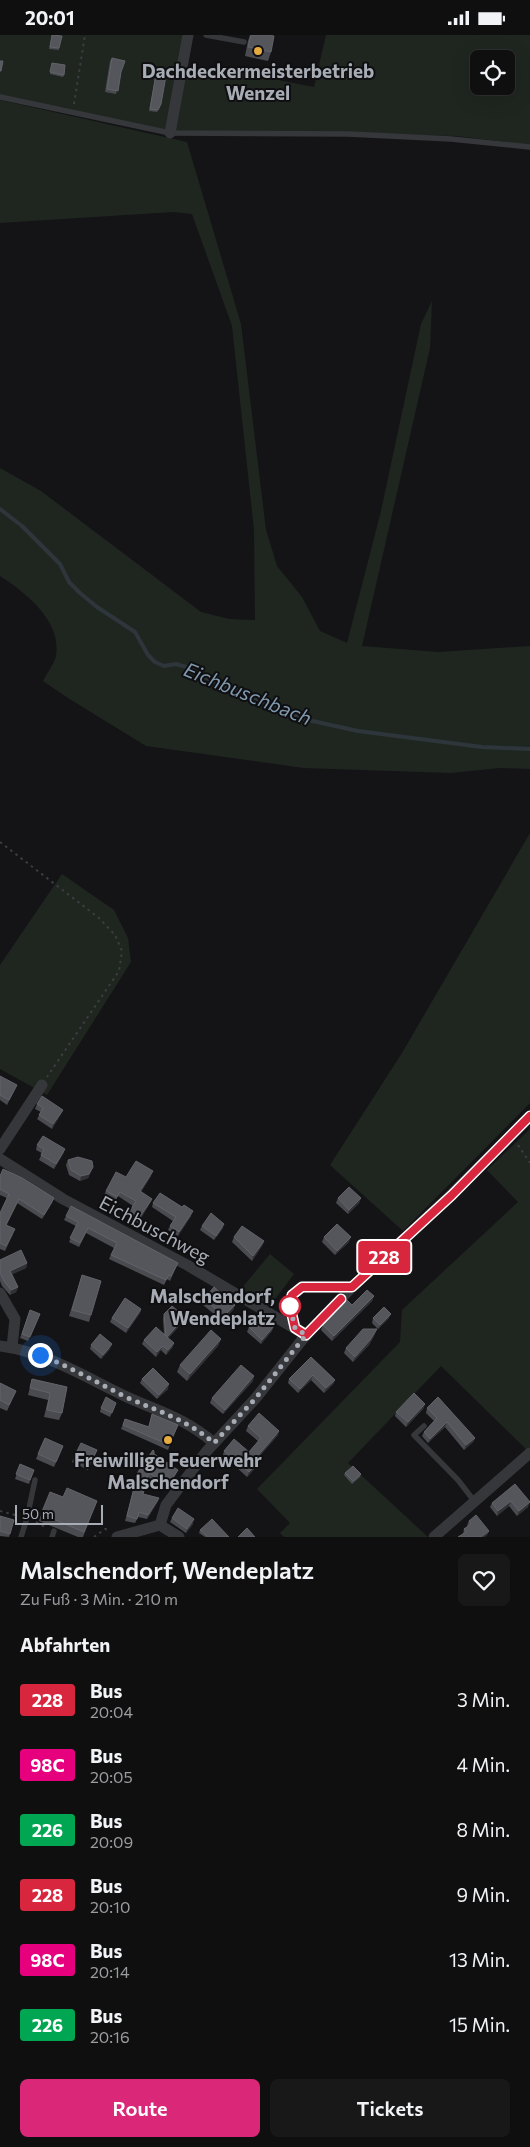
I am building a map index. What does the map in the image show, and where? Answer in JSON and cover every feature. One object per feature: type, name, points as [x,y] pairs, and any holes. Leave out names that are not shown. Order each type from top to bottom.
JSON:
[{"type":"street","points":[[170,133],[188,35]]},
{"type":"street","points":[[0,1149],[42,1085]]},
{"type":"street","points":[[160,1525],[166,1505],[214,1443],[255,1399],[306,1335],[352,1287],[452,1195],[530,1116]]},
{"type":"street","name":"Eichbuschweg","points":[[0,1159],[63,1199],[187,1265],[306,1335]]},
{"type":"street","points":[[295,1328],[290,1306],[291,1300],[292,1295],[302,1287],[352,1287]]},
{"type":"street","points":[[0,1293],[15,1319],[6,1346],[58,1362],[128,1397],[197,1428],[214,1443]]},
{"type":"street","points":[[434,1537],[530,1453]]},
{"type":"street","points":[[117,1537],[160,1525],[179,1537]]},
{"type":"lane","points":[[206,35],[244,42]]},
{"type":"lane","points":[[0,97],[170,133],[358,134],[451,139],[530,147]]},
{"type":"lane","points":[[424,1425],[414,1435],[458,1480],[475,1502]]},
{"type":"lane","points":[[21,1537],[35,1480]]},
{"type":"path","points":[[75,112],[74,101],[85,35]]},
{"type":"path","points":[[0,842],[98,918],[115,935],[122,951],[119,971],[42,1085]]},
{"type":"path","points":[[512,1134],[530,1163]]},
{"type":"shaded area","points":[[0,35],[188,35],[182,71],[212,67],[314,87],[326,35],[530,35],[530,145],[456,136],[170,133],[0,97]]},
{"type":"shaded area","points":[[0,100],[187,142],[241,324],[266,530],[277,566],[302,597],[320,631],[347,643],[381,511],[421,324],[432,301],[430,348],[362,646],[438,652],[530,646],[530,769],[500,768],[451,773],[304,768],[146,746],[43,681],[56,656],[56,643],[53,631],[40,609],[21,591],[0,576],[0,468],[41,491],[201,612],[229,619],[255,620],[254,530],[232,326],[192,214],[173,212],[0,223]]},
{"type":"shaded area","points":[[530,833],[530,1103],[403,1231],[330,1165],[402,1053]]},
{"type":"shaded area","points":[[62,874],[114,910],[128,938],[131,962],[47,1095],[0,1069],[0,965]]},
{"type":"shaded area","points":[[530,1129],[530,1447],[527,1450],[441,1366],[348,1463],[428,1537],[284,1537],[280,1533],[290,1523],[257,1489],[400,1342],[402,1310],[518,1202],[487,1170]]},
{"type":"shaded area","points":[[270,1254],[294,1274],[270,1306],[241,1289]]},
{"type":"building","points":[[52,35],[62,36],[59,48],[50,47]]},
{"type":"building","points":[[251,35],[274,36],[271,52],[248,47]]},
{"type":"building","points":[[112,58],[125,61],[118,91],[107,89]]},
{"type":"building","points":[[0,61],[3,61],[1,71],[0,71]]},
{"type":"building","points":[[52,63],[65,65],[64,75],[50,72]]},
{"type":"building","points":[[157,68],[167,70],[161,104],[158,110],[150,109]]},
{"type":"building","points":[[0,1076],[17,1085],[9,1100],[0,1095]]},
{"type":"building","points":[[42,1096],[63,1110],[53,1124],[39,1115],[43,1108],[37,1104]]},
{"type":"building","points":[[43,1136],[65,1149],[56,1164],[41,1155],[44,1149],[37,1145]]},
{"type":"building","points":[[78,1157],[92,1161],[93,1167],[89,1174],[81,1176],[71,1170],[68,1160]]},
{"type":"building","points":[[136,1161],[153,1171],[140,1191],[152,1199],[139,1218],[129,1212],[136,1201],[120,1192],[117,1197],[106,1191],[116,1172],[126,1177]]},
{"type":"building","points":[[3,1169],[22,1178],[54,1198],[44,1215],[19,1199],[6,1225],[15,1229],[6,1246],[0,1243],[0,1213],[9,1194],[0,1189],[0,1176]]},
{"type":"building","points":[[349,1187],[361,1198],[349,1210],[338,1198]]},
{"type":"building","points":[[160,1193],[182,1207],[184,1205],[193,1211],[179,1232],[170,1226],[176,1217],[153,1203]]},
{"type":"building","points":[[71,1206],[178,1263],[171,1276],[169,1275],[166,1280],[111,1255],[117,1243],[88,1228],[80,1243],[70,1238],[78,1222],[66,1216]]},
{"type":"building","points":[[211,1213],[224,1224],[216,1236],[202,1226]]},
{"type":"building","points":[[337,1224],[351,1237],[337,1251],[324,1237]]},
{"type":"building","points":[[242,1226],[264,1241],[253,1256],[234,1237]]},
{"type":"building","points":[[21,1250],[27,1263],[10,1271],[18,1287],[11,1290],[0,1273],[0,1260]]},
{"type":"building","points":[[82,1275],[101,1281],[91,1315],[72,1310]]},
{"type":"building","points":[[214,1287],[235,1305],[224,1316],[204,1299]]},
{"type":"building","points":[[367,1290],[374,1296],[334,1336],[323,1325],[347,1300],[352,1305]]},
{"type":"building","points":[[125,1298],[141,1309],[128,1328],[112,1318]]},
{"type":"building","points":[[172,1306],[185,1317],[167,1337],[174,1343],[168,1350],[163,1346],[157,1352],[144,1340],[156,1327],[166,1336],[164,1314]]},
{"type":"building","points":[[384,1307],[391,1314],[380,1325],[373,1318]]},
{"type":"building","points":[[30,1310],[40,1314],[30,1337],[22,1334]]},
{"type":"building","points":[[260,1314],[274,1326],[262,1340],[249,1327]]},
{"type":"building","points":[[363,1329],[377,1329],[355,1357],[346,1348]]},
{"type":"building","points":[[211,1330],[221,1339],[190,1374],[180,1365]]},
{"type":"building","points":[[100,1334],[112,1344],[103,1355],[91,1345]]},
{"type":"building","points":[[311,1357],[335,1380],[326,1388],[313,1375],[300,1389],[289,1379]]},
{"type":"building","points":[[241,1365],[254,1376],[225,1410],[212,1398]]},
{"type":"building","points":[[153,1368],[169,1384],[159,1395],[142,1379]]},
{"type":"building","points":[[32,1379],[67,1387],[62,1413],[47,1410],[50,1393],[30,1388]]},
{"type":"building","points":[[0,1383],[16,1391],[9,1405],[0,1400]]},
{"type":"building","points":[[414,1393],[425,1404],[408,1422],[396,1412]]},
{"type":"building","points":[[106,1397],[116,1403],[112,1413],[101,1408]]},
{"type":"building","points":[[438,1397],[475,1438],[466,1445],[447,1422],[430,1439],[424,1432],[437,1418],[427,1408]]},
{"type":"building","points":[[259,1413],[279,1431],[256,1458],[259,1461],[249,1472],[224,1451],[234,1439],[249,1452],[261,1438],[248,1426]]},
{"type":"building","points":[[152,1414],[178,1425],[169,1445],[123,1425],[125,1419],[149,1427]]},
{"type":"building","points":[[45,1438],[63,1446],[56,1462],[38,1454]]},
{"type":"building","points":[[81,1443],[97,1450],[90,1465],[74,1457]]},
{"type":"building","points":[[153,1450],[154,1454],[178,1470],[168,1485],[149,1473],[143,1494],[159,1498],[148,1515],[139,1512],[137,1519],[127,1516],[138,1472]]},
{"type":"building","points":[[20,1464],[34,1470],[30,1480],[16,1474]]},
{"type":"building","points":[[353,1466],[361,1474],[353,1481],[345,1473]]},
{"type":"building","points":[[515,1484],[530,1502],[519,1511],[511,1501],[498,1511],[492,1503]]},
{"type":"building","points":[[67,1488],[97,1501],[84,1532],[41,1514],[50,1492],[63,1497]]},
{"type":"building","points":[[178,1508],[194,1519],[187,1529],[172,1518]]},
{"type":"building","points":[[476,1515],[489,1531],[481,1537],[458,1537],[466,1532],[464,1529],[471,1524],[469,1521]]},
{"type":"building","points":[[0,1516],[14,1520],[10,1534],[0,1531]]},
{"type":"building","points":[[212,1519],[229,1537],[208,1537],[200,1530]]},
{"type":"building","points":[[247,1528],[255,1537],[238,1537]]},
{"type":"waterway","name":"Eichbuschbach","points":[[0,509],[22,526],[60,564],[69,582],[80,593],[97,607],[135,632],[148,655],[155,662],[164,666],[176,664],[190,668],[217,684],[248,694],[262,702],[280,706],[299,718],[358,731],[482,747],[530,749]]},
{"type":"bus line","name":"228","points":[[341,1299],[306,1335],[295,1328],[290,1306],[292,1295],[302,1287],[352,1287],[452,1195],[530,1116]]},
{"type":"place","name":"Dachdeckermeisterbetrieb Wenzel","points":[[258,51]]},
{"type":"place","name":"Malschendorf, Wendeplatz","points":[[290,1306]]},
{"type":"place","name":"Freiwillige Feuerwehr Malschendorf","points":[[168,1440]]},
{"type":"route","points":[[40,1355],[197,1428],[214,1443],[255,1399],[306,1335],[295,1328],[290,1306]]}]
